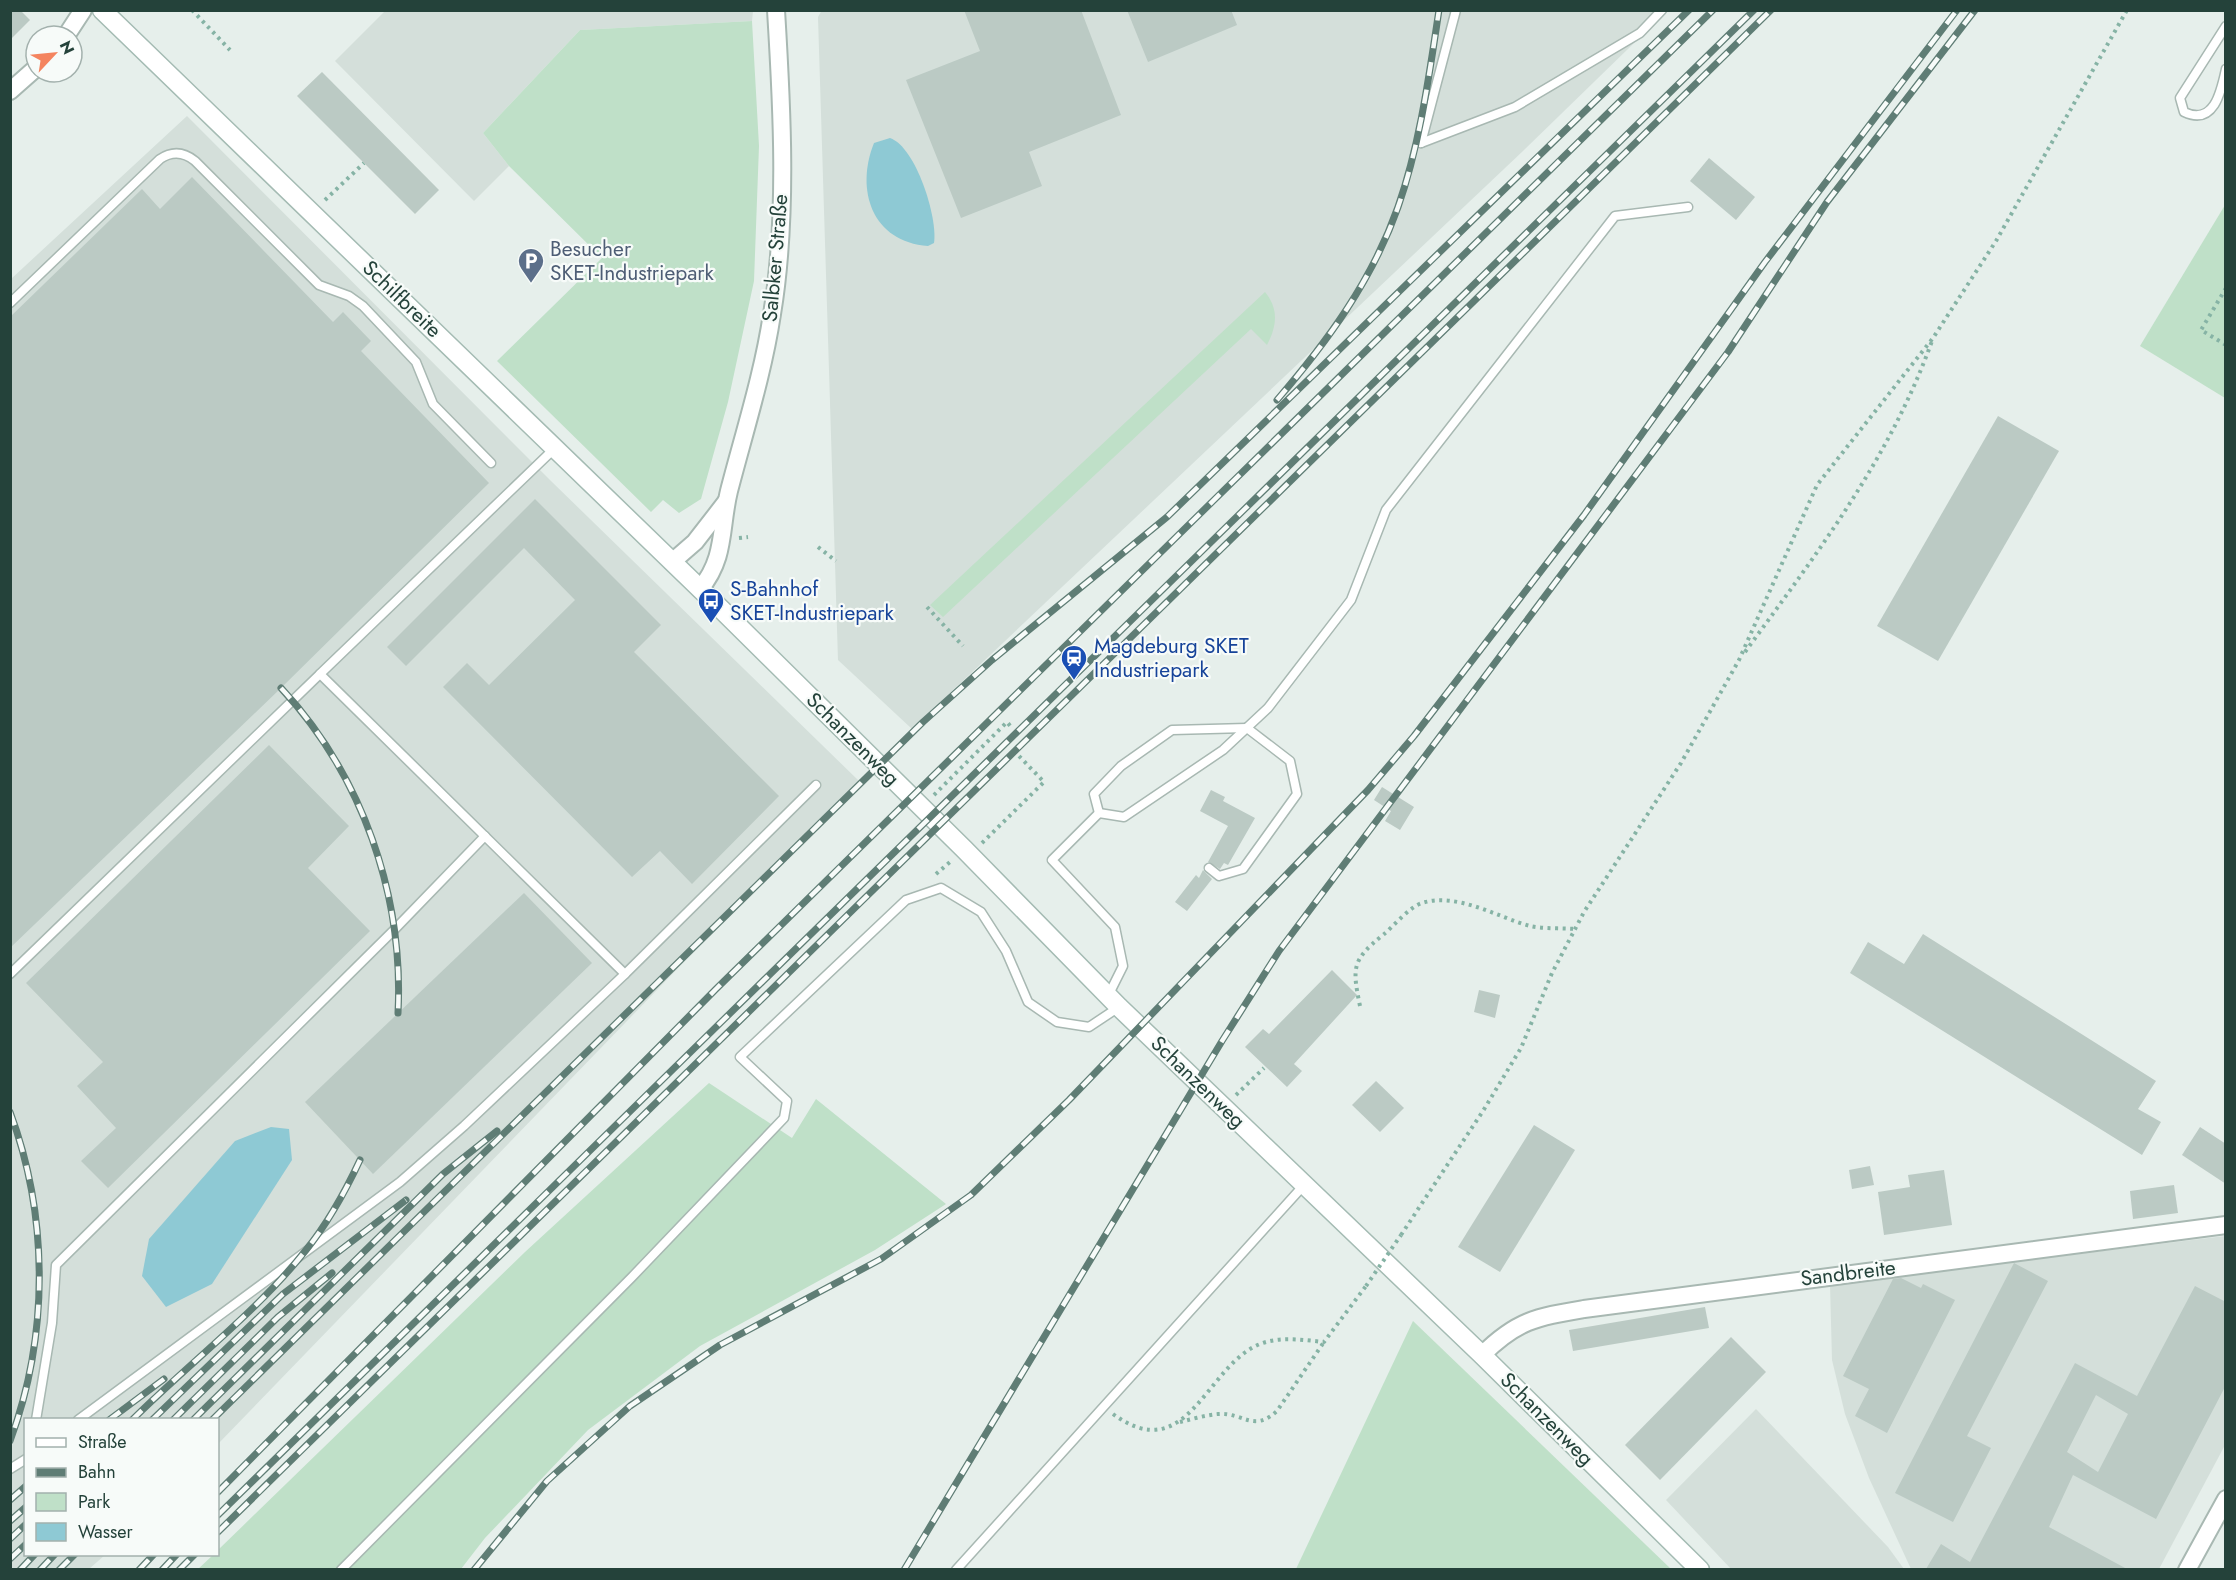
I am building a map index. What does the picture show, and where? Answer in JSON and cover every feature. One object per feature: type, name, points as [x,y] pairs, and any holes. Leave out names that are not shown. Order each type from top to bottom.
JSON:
[{"type":"main road","name":"Schilfbreite","points":[[102,10],[700,589]]},
{"type":"main road","name":"Schanzenweg","points":[[700,589],[964,849],[1113,1001],[1482,1355],[1700,1569]]},
{"type":"street","points":[[74,24],[83,10]]},
{"type":"street","name":"Salbker Straße","points":[[700,589],[714,573],[726,501],[772,314],[782,140],[776,10]]},
{"type":"street","points":[[10,91],[24,79]]},
{"type":"street","name":"Salbker Straße","points":[[672,562],[695,542],[726,501]]},
{"type":"street","name":"Sandbreite","points":[[1482,1355],[1512,1328],[1533,1319],[1562,1313],[2226,1225]]},
{"type":"street","points":[[2187,1569],[2226,1499]]},
{"type":"lane","points":[[1456,10],[1421,143],[1515,107],[1640,33],[1662,10]]},
{"type":"lane","points":[[2226,26],[2180,98],[2184,112],[2194,117],[2208,113],[2220,96],[2226,69]]},
{"type":"lane","points":[[10,303],[160,159],[173,153],[183,154],[195,161],[319,285],[350,296],[370,314],[416,362],[433,404],[491,463]]},
{"type":"lane","points":[[1099,813],[1125,818],[1223,750],[1268,708],[1351,600],[1386,510],[1615,216],[1688,207]]},
{"type":"lane","points":[[10,974],[555,448]]},
{"type":"lane","points":[[320,674],[625,974]]},
{"type":"lane","points":[[1099,813],[1094,794],[1121,766],[1172,730],[1247,728],[1290,761],[1297,794],[1243,869],[1219,876],[1209,868]]},
{"type":"lane","points":[[79,1418],[400,1182],[464,1126],[625,974],[816,785]]},
{"type":"lane","points":[[341,1569],[632,1277],[784,1118],[787,1101],[740,1057],[906,900],[941,888],[981,912],[1006,951],[1028,1002],[1058,1022],[1089,1027],[1113,1001],[1123,966],[1115,927],[1052,860],[1099,813]]},
{"type":"lane","points":[[36,1418],[48,1351],[56,1265],[396,929],[485,836]]},
{"type":"lane","points":[[956,1569],[1305,1185]]},
{"type":"lane","points":[[10,1469],[24,1460]]},
{"type":"path","points":[[192,10],[230,50]]},
{"type":"path","points":[[1103,1407],[1129,1426],[1156,1430],[1179,1422],[1220,1413],[1254,1422],[1268,1419],[1277,1411],[1366,1286],[1483,1111],[1521,1048],[1552,973],[1576,928],[1681,763],[1739,660],[1817,485],[1935,334],[1996,241],[2127,10]]},
{"type":"path","points":[[325,200],[364,163]]},
{"type":"path","points":[[2226,288],[2201,330],[2226,345]]},
{"type":"path","points":[[1739,660],[1843,517],[1916,387],[1935,334]]},
{"type":"path","points":[[818,547],[836,561]]},
{"type":"path","points":[[927,608],[963,646]]},
{"type":"path","points":[[931,797],[1007,722],[1012,728]]},
{"type":"path","points":[[979,846],[1044,782],[1018,755]]},
{"type":"path","points":[[1360,1005],[1353,975],[1356,962],[1368,947],[1421,903],[1444,901],[1469,906],[1532,926],[1576,928]]},
{"type":"path","points":[[1238,1093],[1264,1068]]},
{"type":"path","points":[[1179,1422],[1239,1359],[1259,1344],[1282,1338],[1324,1342]]},
{"type":"shaded area","points":[[822,10],[1667,11],[1523,151],[912,729],[838,660],[818,17]]},
{"type":"shaded area","points":[[385,11],[753,11],[752,21],[580,30],[483,133],[509,166],[474,201],[335,61]]},
{"type":"shaded area","points":[[187,116],[551,481],[859,781],[219,1443],[219,1418],[24,1418],[24,1556],[104,1556],[89,1569],[11,1570],[11,279]]},
{"type":"shaded area","points":[[2225,1236],[2225,1445],[2159,1569],[1911,1569],[1869,1478],[1845,1414],[1832,1360],[1830,1284]]},
{"type":"shaded area","points":[[1756,1409],[1888,1547],[1904,1569],[1731,1569],[1666,1500]]},
{"type":"green space","points":[[752,21],[759,146],[754,281],[728,402],[701,499],[679,513],[663,500],[651,512],[497,361],[602,258],[509,166],[483,133],[580,30]]},
{"type":"green space","points":[[2225,205],[2225,398],[2140,346]]},
{"type":"green space","points":[[1265,292],[1273,305],[1275,318],[1267,345],[1251,329],[943,617],[930,605]]},
{"type":"green space","points":[[709,1083],[792,1138],[816,1099],[946,1204],[875,1250],[700,1346],[588,1430],[485,1538],[461,1569],[197,1570],[212,1556],[219,1556],[219,1549],[525,1252]]},
{"type":"green space","points":[[1413,1321],[1671,1569],[1296,1569]]},
{"type":"water","points":[[890,138],[900,144],[908,155],[929,201],[934,243],[928,246],[909,242],[893,235],[881,224],[873,211],[868,195],[869,161],[874,143]]},
{"type":"water","points":[[271,1127],[289,1129],[292,1160],[212,1284],[166,1307],[142,1276],[149,1239],[235,1141]]},
{"type":"building","points":[[10,10],[20,10],[30,20],[10,40]]},
{"type":"building","points":[[964,10],[1081,10],[1121,115],[1029,152],[1042,186],[961,218],[906,80],[980,51]]},
{"type":"building","points":[[1127,10],[1231,10],[1237,25],[1148,62]]},
{"type":"building","points":[[322,72],[439,190],[415,214],[297,96]]},
{"type":"building","points":[[1709,158],[1755,197],[1736,220],[1690,181]]},
{"type":"building","points":[[192,177],[333,322],[343,312],[371,341],[361,351],[489,483],[281,688],[10,948],[10,317],[142,189],[160,209]]},
{"type":"building","points":[[1998,416],[2059,451],[1938,661],[1877,626]]},
{"type":"building","points":[[535,499],[661,625],[634,652],[779,796],[692,884],[660,851],[632,877],[443,687],[467,663],[489,685],[575,600],[524,548],[406,666],[387,647]]},
{"type":"building","points":[[269,745],[349,826],[308,868],[370,931],[108,1188],[81,1161],[116,1128],[77,1086],[103,1062],[26,983]]},
{"type":"building","points":[[1382,787],[1414,807],[1400,830],[1385,821],[1391,811],[1374,800]]},
{"type":"building","points":[[1211,790],[1225,797],[1223,801],[1255,818],[1228,865],[1224,863],[1220,869],[1208,862],[1228,826],[1200,811]]},
{"type":"building","points":[[1203,870],[1212,879],[1187,911],[1175,902],[1196,875],[1199,878]]},
{"type":"building","points":[[524,893],[592,963],[373,1174],[305,1102]]},
{"type":"building","points":[[1923,934],[2156,1081],[2138,1109],[2161,1122],[2142,1155],[1850,973],[1868,942],[1904,964]]},
{"type":"building","points":[[1332,970],[1357,995],[1294,1064],[1302,1071],[1287,1087],[1245,1047],[1263,1029],[1269,1034]]},
{"type":"building","points":[[1479,990],[1500,995],[1495,1018],[1474,1012]]},
{"type":"building","points":[[1376,1081],[1404,1108],[1380,1132],[1352,1105]]},
{"type":"building","points":[[1534,1125],[1575,1150],[1500,1272],[1458,1247]]},
{"type":"building","points":[[2200,1127],[2226,1144],[2226,1184],[2182,1155]]},
{"type":"building","points":[[1870,1166],[1874,1185],[1852,1189],[1849,1170]]},
{"type":"building","points":[[1944,1170],[1952,1225],[1884,1235],[1878,1192],[1910,1187],[1908,1175]]},
{"type":"building","points":[[2174,1185],[2178,1213],[2133,1219],[2130,1191]]},
{"type":"building","points":[[2014,1263],[2048,1281],[1967,1436],[1991,1448],[1953,1522],[1895,1493]]},
{"type":"building","points":[[1901,1278],[1921,1288],[1923,1284],[1955,1300],[1887,1433],[1855,1416],[1869,1389],[1843,1376],[1893,1279]]},
{"type":"building","points":[[2195,1286],[2226,1302],[2226,1385],[2156,1519],[2073,1475],[2049,1527],[2127,1569],[1926,1569],[1941,1544],[1970,1562],[2075,1363],[2137,1396]],"holes":[[[2096,1395],[2128,1414],[2098,1472],[2067,1452]]]},
{"type":"building","points":[[1705,1307],[1709,1328],[1573,1351],[1569,1330]]},
{"type":"building","points":[[1731,1337],[1766,1372],[1660,1480],[1625,1445]]},
{"type":"railway","points":[[1277,400],[1346,310],[1387,234],[1406,183],[1418,134],[1439,10]]},
{"type":"railway","points":[[214,1418],[923,722],[992,660],[1167,517],[1689,10]]},
{"type":"railway","points":[[219,1491],[716,989],[1713,10]]},
{"type":"railway","points":[[219,1514],[1754,10]]},
{"type":"railway","points":[[219,1531],[1771,10]]},
{"type":"railway","points":[[474,1570],[547,1481],[630,1406],[720,1345],[881,1259],[971,1195],[1069,1100],[1368,790],[1414,736],[1584,515],[1765,262],[1957,10]]},
{"type":"railway","points":[[904,1570],[1222,1041],[1279,951],[1728,352],[1827,202],[1975,10]]},
{"type":"railway","points":[[281,688],[310,722],[334,759],[355,798],[372,839],[385,881],[394,925],[398,969],[398,1013]]},
{"type":"railway","points":[[10,1112],[23,1152],[32,1193],[39,1277],[32,1360],[23,1401],[10,1441]]},
{"type":"railway","points":[[195,1418],[443,1174],[497,1131]]},
{"type":"railway","points":[[134,1418],[245,1316],[287,1272],[329,1218],[360,1160]]},
{"type":"railway","points":[[154,1418],[283,1294],[406,1200]]},
{"type":"railway","points":[[175,1418],[278,1317],[332,1273]]},
{"type":"railway","points":[[112,1418],[164,1379]]},
{"type":"railway","points":[[10,1500],[24,1488]]},
{"type":"railway","points":[[10,1521],[24,1509]]},
{"type":"railway","points":[[10,1539],[24,1526]]},
{"type":"railway","points":[[10,1559],[24,1546]]},
{"type":"railway","points":[[20,1570],[33,1556]]},
{"type":"railway","points":[[40,1570],[53,1556]]},
{"type":"railway","points":[[59,1570],[73,1556]]},
{"type":"railway","points":[[139,1570],[152,1556]]},
{"type":"railway","points":[[162,1570],[175,1556]]},
{"type":"railway","points":[[179,1570],[193,1556]]},
{"type":"place","name":"Besucher SKET-Industriepark","points":[[531,284]]},
{"type":"place","name":"S-Bahnhof SKET-Industriepark","points":[[711,624]]},
{"type":"place","name":"Magdeburg SKET Industriepark","points":[[1074,681]]}]
